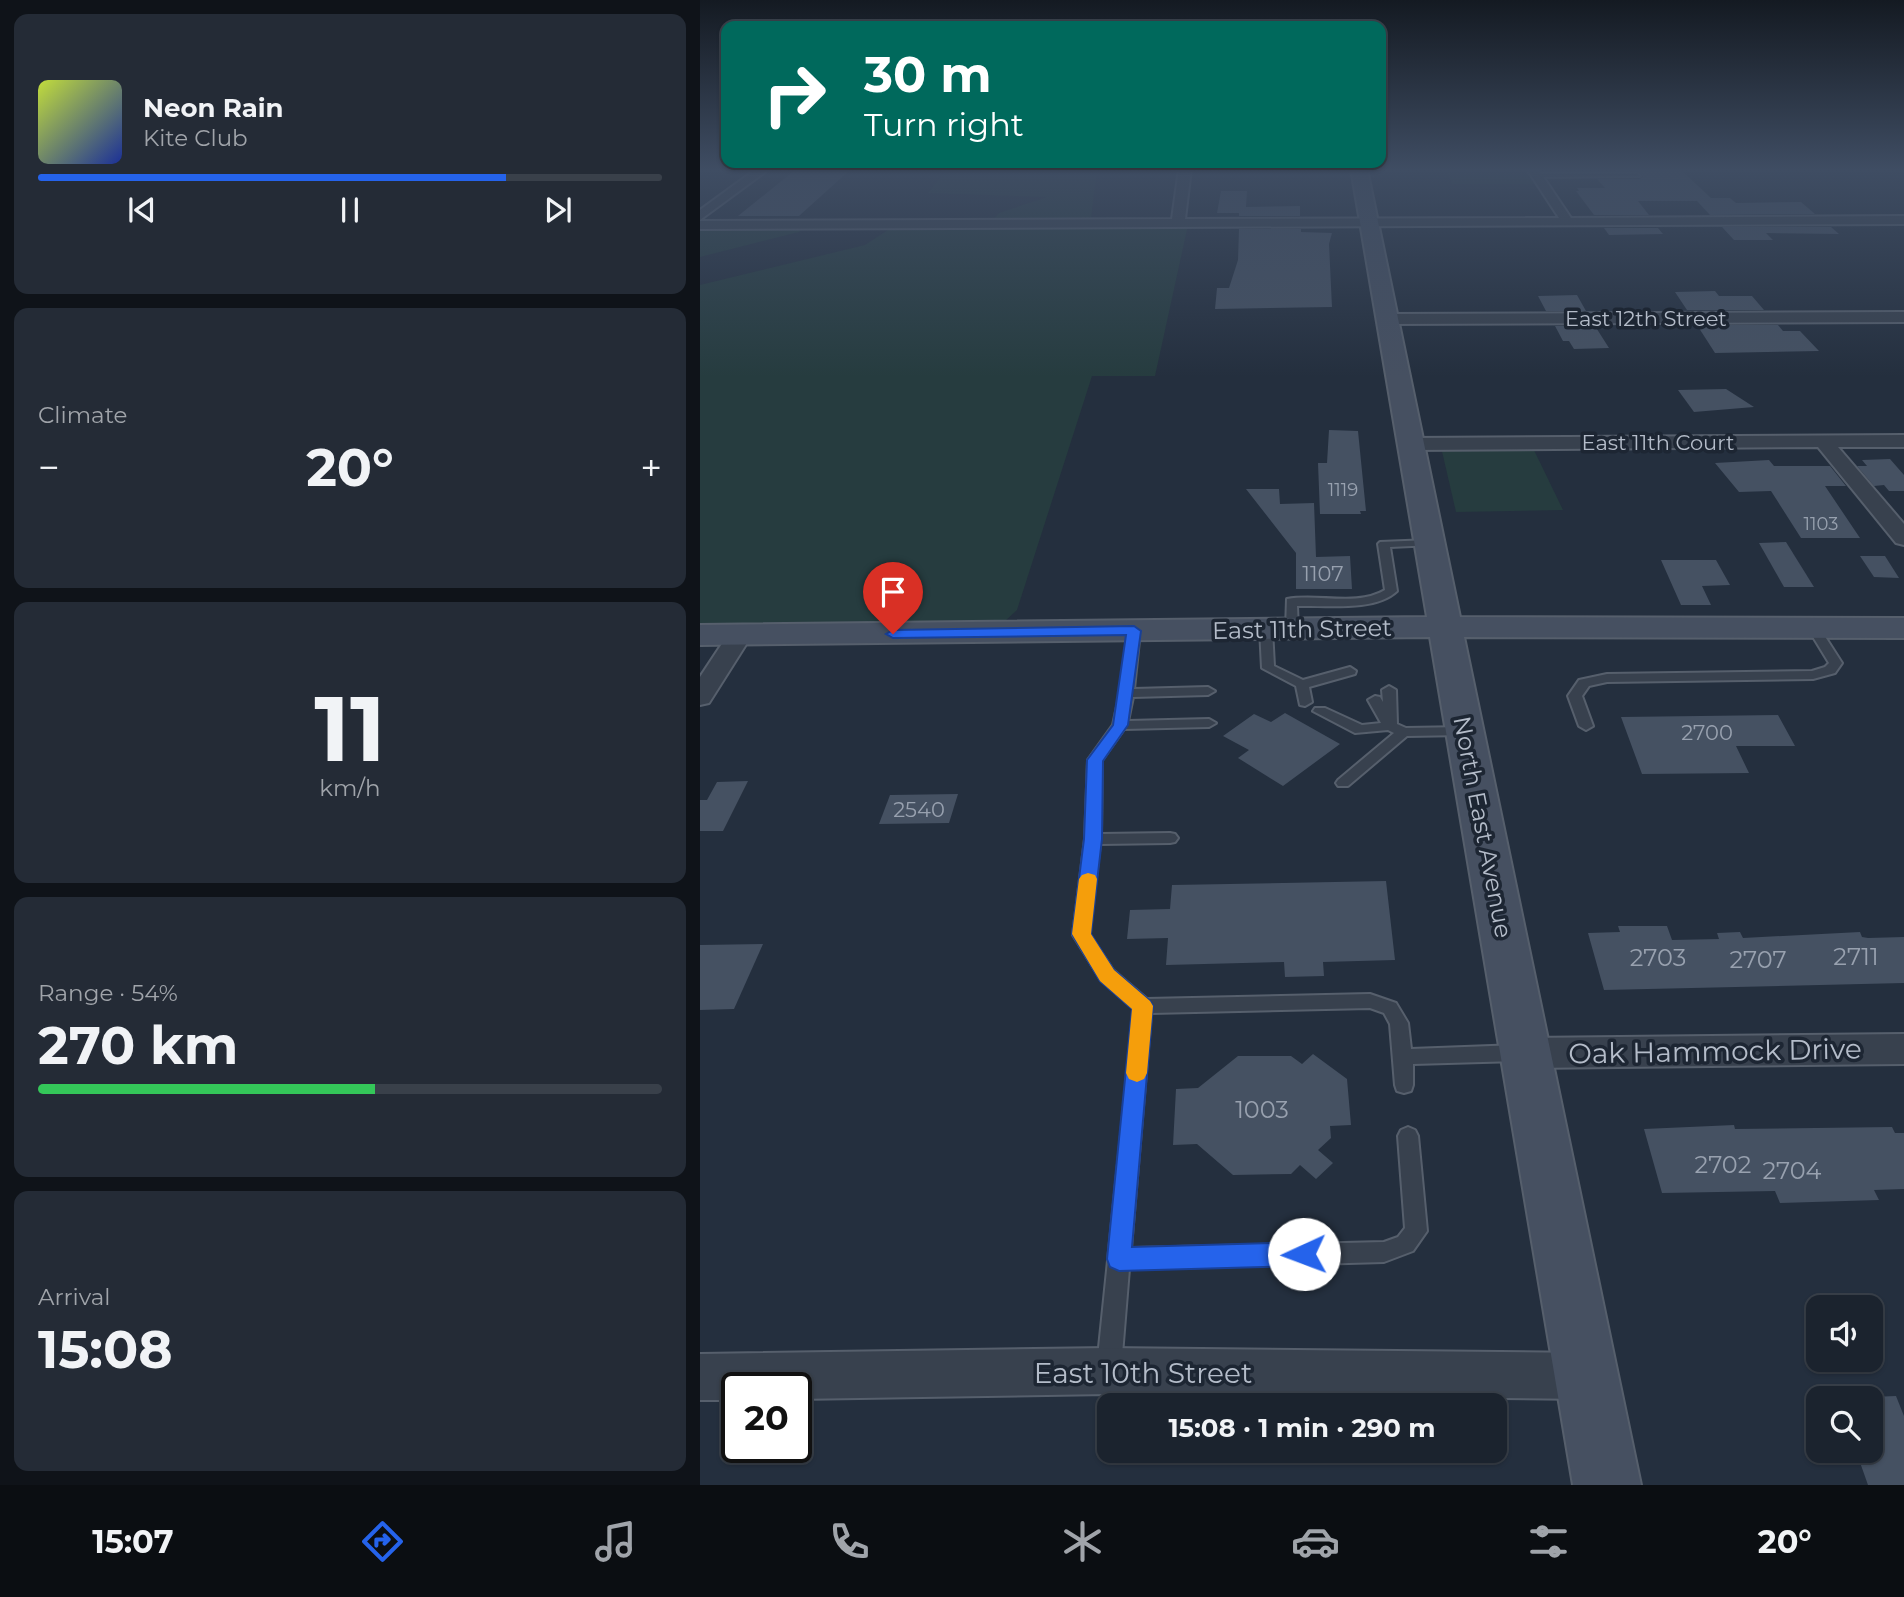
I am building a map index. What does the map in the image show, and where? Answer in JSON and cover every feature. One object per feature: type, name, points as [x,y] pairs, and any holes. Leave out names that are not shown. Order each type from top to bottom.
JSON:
[{"type":"main road","name":"North East Avenue","points":[[1372,238],[1608,1485]]},
{"type":"main road","name":"East 11th Street","points":[[700,635],[1445,627],[1904,628]]},
{"type":"street","name":"East 12th Street","points":[[1388,318],[1904,317]]},
{"type":"street","points":[[1823,441],[1904,538]]},
{"type":"street","name":"East 11th Court","points":[[1412,444],[1904,441]]},
{"type":"street","points":[[700,697],[740,635]]},
{"type":"street","name":"Oak Hammock Drive","points":[[1527,1053],[1904,1049]]},
{"type":"street","name":"East 10th Street","points":[[700,1377],[1108,1371],[1587,1376]]},
{"type":"lane","points":[[1337,680],[1302,684],[1268,668],[1279,629],[1291,602],[1372,600],[1385,597],[1391,591],[1384,544],[1430,543]]},
{"type":"lane","points":[[1586,726],[1575,696],[1584,682],[1607,678],[1813,675],[1830,670],[1836,663],[1813,627]]},
{"type":"lane","points":[[1134,631],[1120,725],[1095,760],[1093,839],[1081,934],[1107,975],[1143,1006],[1370,1001],[1390,1007],[1399,1023],[1404,1085]]},
{"type":"lane","points":[[1302,684],[1350,671]]},
{"type":"lane","points":[[1302,684],[1305,702]]},
{"type":"lane","points":[[1389,690],[1397,729]]},
{"type":"lane","points":[[1127,692],[1208,691]]},
{"type":"lane","points":[[1375,700],[1397,729]]},
{"type":"lane","points":[[1320,711],[1360,730],[1465,731]]},
{"type":"lane","points":[[1120,725],[1209,723]]},
{"type":"lane","points":[[1343,783],[1397,729]]},
{"type":"lane","points":[[1093,839],[1170,838]]},
{"type":"lane","points":[[1108,1371],[1143,1006]]},
{"type":"lane","points":[[1403,1056],[1527,1053]]},
{"type":"lane","points":[[1119,1259],[1384,1252],[1405,1244],[1416,1231],[1408,1136]]},
{"type":"green space","points":[[700,238],[774,238],[700,257]]},
{"type":"green space","points":[[875,238],[1185,238],[1155,376],[1092,376],[1017,610],[1005,621],[700,626],[700,285],[865,245]]},
{"type":"green space","points":[[1532,446],[1563,510],[1456,512],[1441,447]]},
{"type":"building","points":[[1239,238],[1331,238],[1332,307],[1215,309],[1217,288],[1229,288],[1238,260]]},
{"type":"building","points":[[1732,238],[1773,240],[1734,240]]},
{"type":"building","points":[[1715,291],[1719,296],[1752,296],[1764,310],[1687,310],[1675,292]]},
{"type":"building","points":[[1577,295],[1586,311],[1546,311],[1538,296]]},
{"type":"building","points":[[1697,325],[1778,325],[1783,331],[1800,331],[1819,351],[1715,353]]},
{"type":"building","points":[[1555,326],[1595,326],[1609,348],[1574,349],[1569,341],[1563,341]]},
{"type":"building","points":[[1726,389],[1754,407],[1694,412],[1678,390]]},
{"type":"building","points":[[1329,430],[1358,431],[1366,511],[1360,511],[1361,514],[1320,514],[1318,463],[1327,463]]},
{"type":"building","points":[[1890,459],[1904,475],[1904,491],[1889,491],[1884,485],[1874,486],[1857,466],[1867,466],[1862,460]]},
{"type":"building","points":[[1769,460],[1774,466],[1830,466],[1846,486],[1825,486],[1860,538],[1801,538],[1771,491],[1739,492],[1715,463]]},
{"type":"building","points":[[1246,489],[1279,489],[1280,504],[1314,503],[1316,557],[1350,556],[1352,589],[1296,589],[1296,553]]},
{"type":"building","points":[[1786,542],[1814,587],[1784,587],[1759,543]]},
{"type":"building","points":[[1860,556],[1885,556],[1899,578],[1874,577]]},
{"type":"building","points":[[1661,560],[1716,560],[1730,585],[1702,586],[1711,605],[1681,605]]},
{"type":"building","points":[[1285,713],[1340,744],[1283,786],[1238,758],[1249,750],[1223,736],[1254,714],[1271,722]]},
{"type":"building","points":[[1778,715],[1795,746],[1736,746],[1749,773],[1642,774],[1621,717]]},
{"type":"building","points":[[748,781],[723,831],[700,831],[700,800],[707,800],[717,782]]},
{"type":"building","points":[[958,794],[949,823],[879,824],[890,795]]},
{"type":"building","points":[[1386,881],[1395,960],[1323,962],[1324,976],[1285,977],[1284,962],[1166,965],[1168,938],[1127,939],[1130,910],[1170,909],[1172,885]]},
{"type":"building","points":[[1618,926],[1667,926],[1672,940],[1719,939],[1717,933],[1740,932],[1743,938],[1860,932],[1862,937],[1868,938],[1904,937],[1904,983],[1604,990],[1588,933],[1620,932]]},
{"type":"building","points":[[763,944],[734,1009],[700,1010],[700,945]]},
{"type":"building","points":[[1313,1054],[1347,1079],[1351,1125],[1330,1126],[1331,1138],[1318,1150],[1333,1163],[1316,1179],[1300,1165],[1291,1174],[1233,1175],[1197,1144],[1173,1145],[1176,1089],[1198,1088],[1238,1056],[1291,1056],[1302,1064]]},
{"type":"building","points":[[1734,1125],[1735,1129],[1892,1127],[1895,1133],[1904,1133],[1904,1189],[1874,1190],[1879,1200],[1780,1203],[1775,1191],[1662,1193],[1644,1129]]},
{"type":"building","points":[[1896,1396],[1904,1416],[1904,1485],[1868,1485],[1860,1463],[1883,1463],[1883,1397]]},
{"type":"slow traffic","points":[[1088,879],[1081,934],[1107,975],[1143,1006],[1137,1073]]},
{"type":"route","points":[[893,634],[1134,631],[1120,725],[1095,760],[1093,839],[1081,934],[1107,975],[1143,1006],[1119,1259],[1304,1254]]}]
